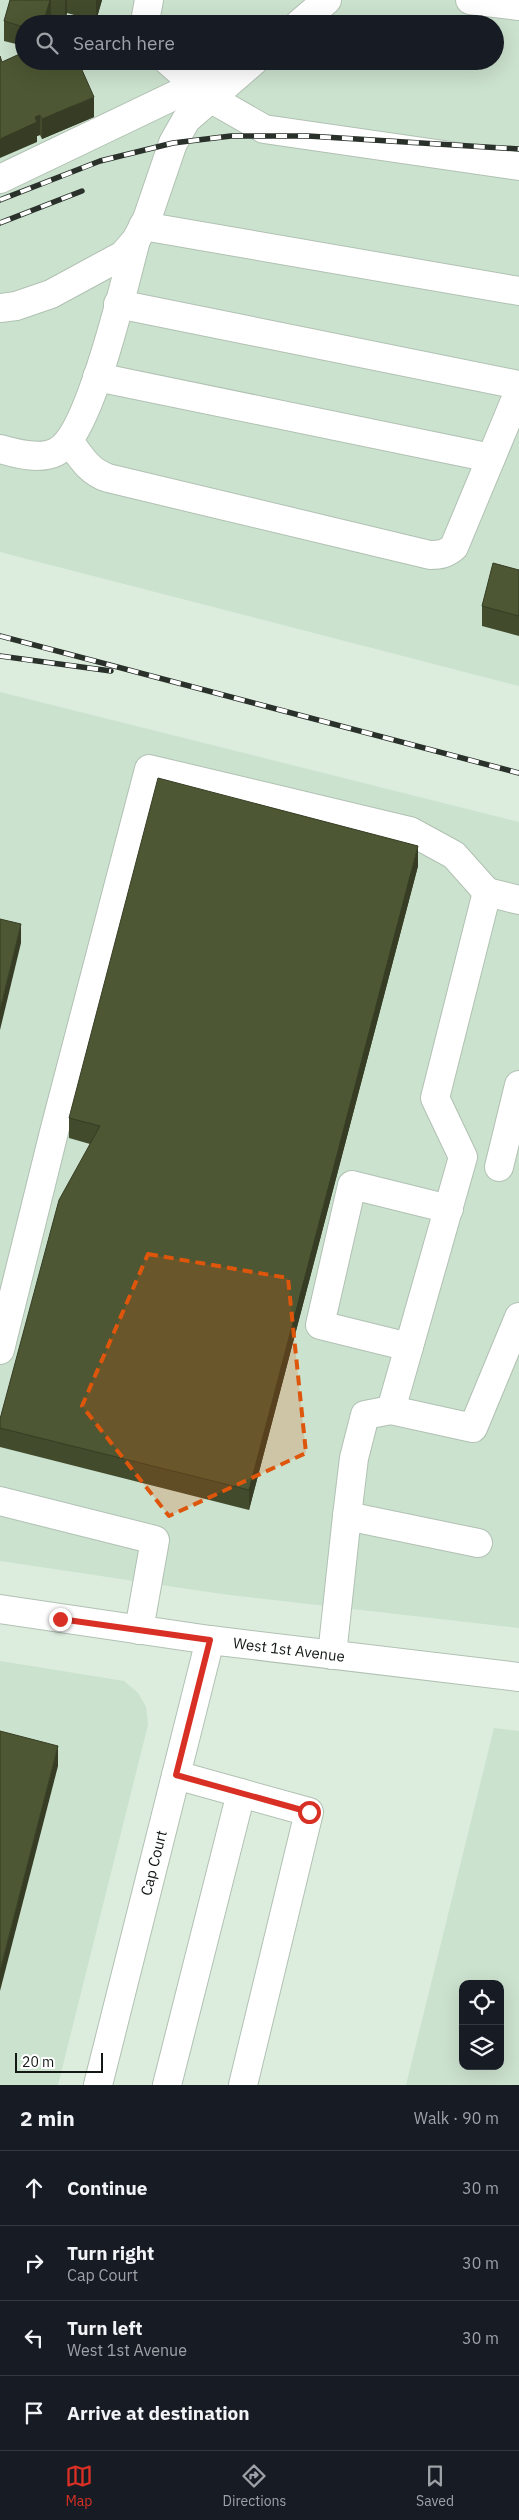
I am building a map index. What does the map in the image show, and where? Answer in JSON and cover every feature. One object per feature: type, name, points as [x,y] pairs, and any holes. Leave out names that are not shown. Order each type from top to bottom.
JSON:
[{"type":"street","points":[[146,15],[149,0]]},
{"type":"street","points":[[310,15],[327,0]]},
{"type":"street","points":[[470,0],[519,6]]},
{"type":"street","points":[[178,70],[203,92],[258,126],[272,131],[519,166]]},
{"type":"street","points":[[0,449],[41,456],[57,452],[69,441],[84,413],[97,377],[140,233],[173,143],[203,92],[234,70]]},
{"type":"street","points":[[0,179],[203,92],[239,70]]},
{"type":"street","points":[[140,233],[519,291]]},
{"type":"street","points":[[0,308],[16,306],[51,294],[123,255],[140,233]]},
{"type":"street","points":[[118,304],[519,385]]},
{"type":"street","points":[[97,377],[491,458]]},
{"type":"street","points":[[69,441],[91,469],[97,474],[108,478],[430,555],[448,553],[454,547],[519,391]]},
{"type":"street","points":[[0,1350],[54,1132],[149,769],[410,831],[454,855],[487,892],[519,900]]},
{"type":"street","points":[[391,1410],[463,1157],[435,1098],[487,892]]},
{"type":"street","points":[[463,1157],[509,1169],[519,1085]]},
{"type":"street","points":[[408,1348],[320,1325],[352,1185],[448,1209]]},
{"type":"street","points":[[332,1655],[354,1458],[365,1415],[391,1410],[472,1428],[519,1316]]},
{"type":"street","points":[[0,1501],[155,1540],[139,1630]]},
{"type":"street","points":[[348,1516],[478,1542]]},
{"type":"street","name":"West 1st Avenue","points":[[0,1609],[210,1640],[519,1677]]},
{"type":"street","name":"Cap Court","points":[[102,2084],[210,1640]]},
{"type":"street","points":[[176,1775],[309,1812],[243,2085]]},
{"type":"street","points":[[167,2085],[241,1793]]},
{"type":"highlighted area","points":[[148,1254],[288,1278],[306,1453],[169,1516],[82,1406]]},
{"type":"shaded area","points":[[0,0],[519,0],[519,686],[0,552]]},
{"type":"shaded area","points":[[0,692],[519,822],[519,1628],[222,1594],[0,1561]]},
{"type":"shaded area","points":[[0,1661],[124,1681],[138,1693],[146,1707],[148,1725],[58,2085],[0,2085]]},
{"type":"shaded area","points":[[494,1728],[519,1731],[519,2085],[406,2085]]},
{"type":"building","points":[[10,0],[50,0],[46,15],[15,15],[15,24],[4,21]]},
{"type":"building","points":[[0,56],[2,62],[15,56],[15,70],[82,70],[94,97],[42,119],[40,115],[35,117],[37,122],[0,139]]},
{"type":"building","points":[[493,563],[519,570],[519,616],[482,606]]},
{"type":"building","points":[[158,778],[418,846],[249,1490],[0,1428],[0,1419],[59,1200],[100,1126],[69,1118]]},
{"type":"building","points":[[0,919],[21,924],[0,1010]]},
{"type":"building","points":[[0,1731],[58,1746],[0,1971]]},
{"type":"railway","points":[[0,200],[100,161],[173,143],[231,136],[308,136],[519,149]]},
{"type":"railway","points":[[0,223],[82,191]]},
{"type":"railway","points":[[0,636],[519,773]]},
{"type":"railway","points":[[0,656],[111,671]]},
{"type":"route","points":[[60,1619],[210,1640],[176,1775],[309,1812]]}]
